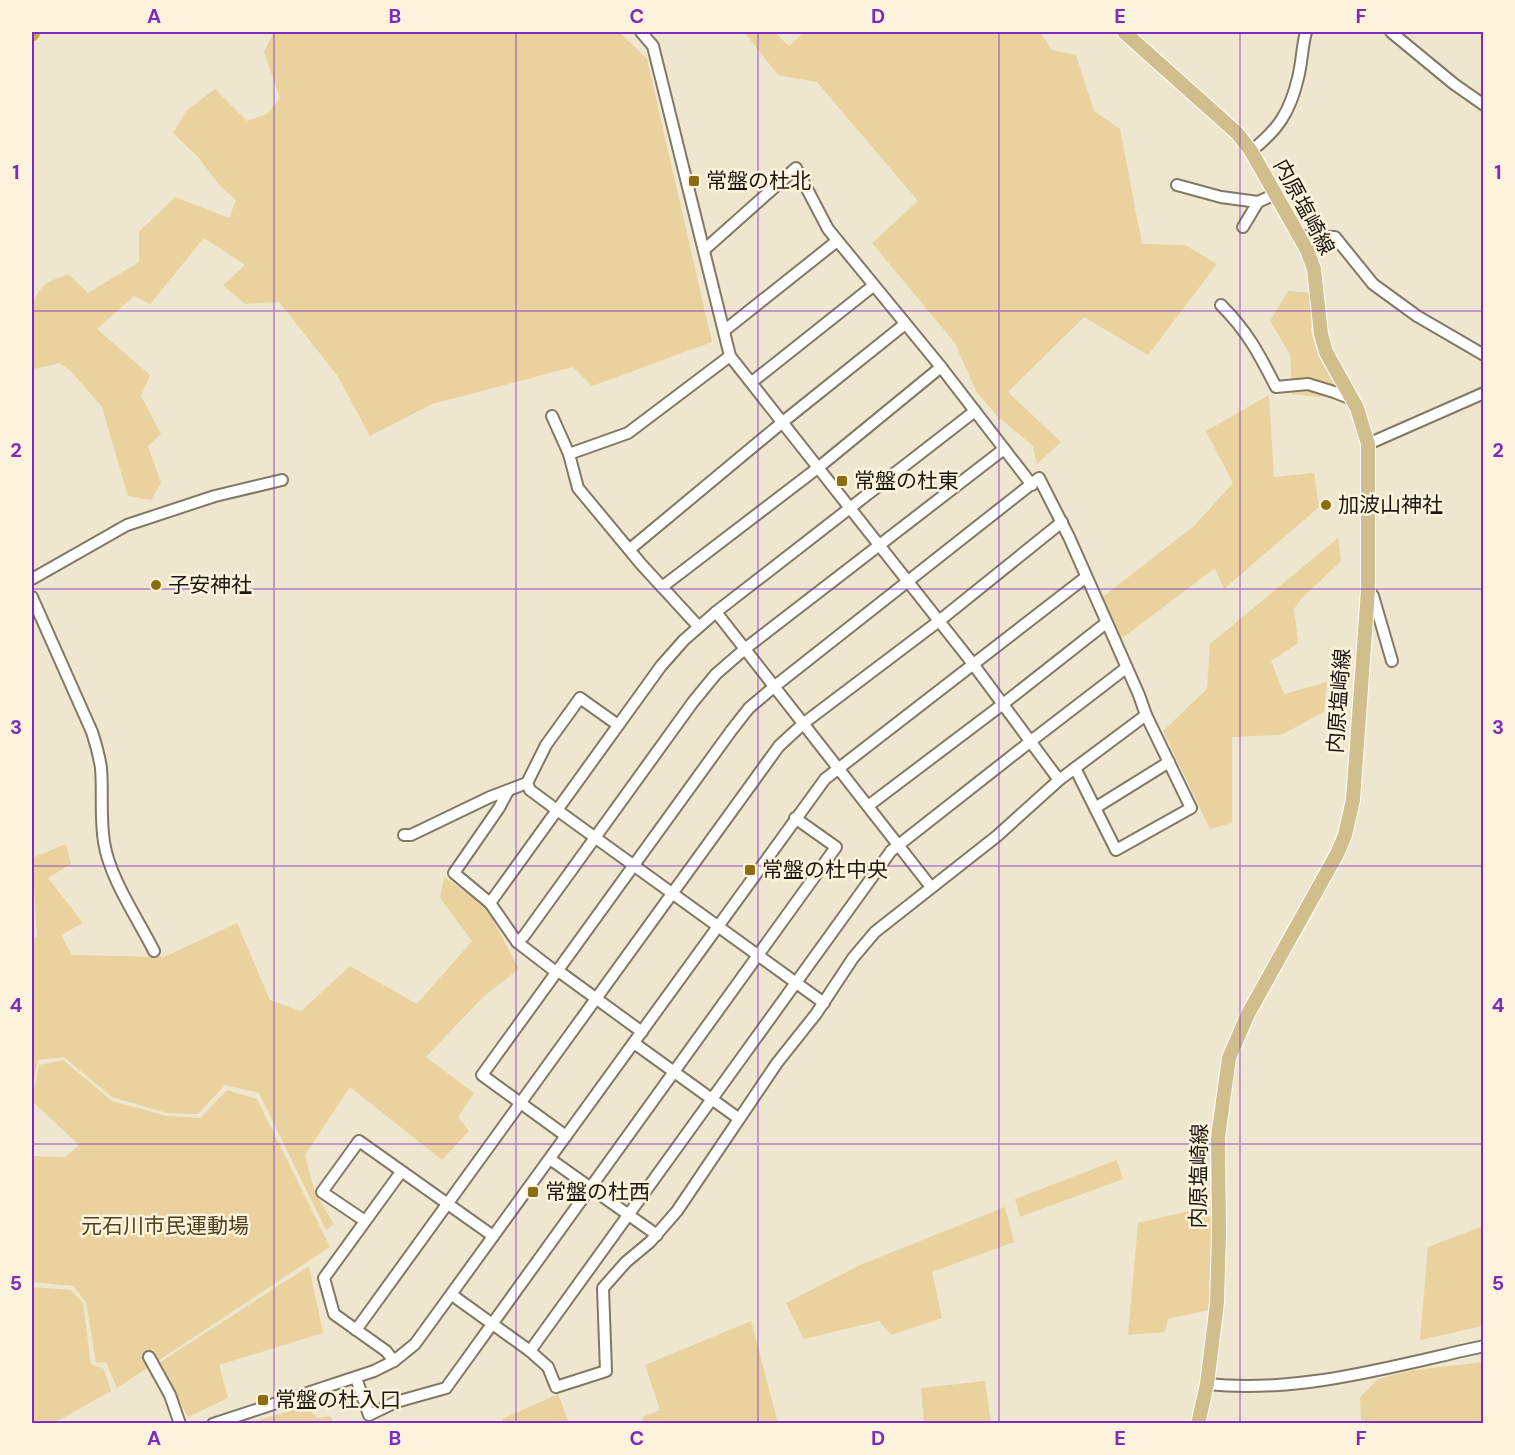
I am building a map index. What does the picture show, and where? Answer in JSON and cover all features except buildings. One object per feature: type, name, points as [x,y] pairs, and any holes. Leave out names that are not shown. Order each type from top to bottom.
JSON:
[{"type":"main road","name":"内原塩崎線","points":[[1124,32],[1237,133],[1251,151],[1300,236],[1314,269],[1321,334],[1326,352],[1362,418],[1368,444],[1368,590],[1353,800],[1345,836],[1326,878],[1248,1014],[1233,1048],[1225,1082],[1218,1137],[1217,1303],[1207,1384],[1198,1424]]},
{"type":"street","points":[[641,32],[653,46],[730,356],[784,421],[973,664],[1059,780]]},
{"type":"street","points":[[1251,151],[1271,135],[1287,110],[1298,78],[1306,32]]},
{"type":"street","points":[[1391,32],[1454,84],[1484,105]]},
{"type":"street","points":[[705,250],[796,168],[828,229],[941,367],[1032,485]]},
{"type":"street","points":[[1177,185],[1221,197],[1258,202],[1275,194]]},
{"type":"street","points":[[1243,227],[1258,202]]},
{"type":"street","points":[[1300,236],[1335,237],[1373,284],[1417,316],[1484,355]]},
{"type":"street","points":[[725,330],[837,241]]},
{"type":"street","points":[[752,382],[873,286]]},
{"type":"street","points":[[1221,305],[1240,324],[1254,344],[1276,387],[1308,384],[1352,399]]},
{"type":"street","points":[[630,549],[905,324]]},
{"type":"street","points":[[569,454],[628,432],[730,356]]},
{"type":"street","points":[[662,587],[819,467],[941,367]]},
{"type":"street","points":[[1368,444],[1484,393]]},
{"type":"street","points":[[490,903],[661,666],[698,627],[975,411]]},
{"type":"street","points":[[552,416],[569,454],[578,488],[698,627]]},
{"type":"street","points":[[517,942],[524,936],[693,702],[716,674],[746,648],[1004,449]]},
{"type":"street","points":[[566,1136],[482,1075],[556,971],[731,730],[750,708],[774,686],[1039,478],[1062,522],[1146,715],[1191,808],[1116,849],[1075,768]]},
{"type":"street","points":[[32,579],[127,525],[214,496],[282,480]]},
{"type":"street","points":[[356,1330],[771,756],[804,723],[939,621],[1062,522]]},
{"type":"street","points":[[213,1424],[375,1371],[394,1360],[423,1335],[825,779],[1086,577]]},
{"type":"street","points":[[1368,590],[1373,596],[1392,662]]},
{"type":"street","points":[[32,597],[95,741],[101,770],[101,815],[107,857],[154,951]]},
{"type":"street","points":[[717,612],[931,887]]},
{"type":"street","points":[[868,806],[1004,704],[1106,623]]},
{"type":"street","points":[[530,1351],[891,851],[1126,668]]},
{"type":"street","points":[[404,835],[411,835],[490,796],[527,783],[546,745],[580,698],[618,725]]},
{"type":"street","points":[[452,1295],[530,1351],[548,1367],[556,1387],[606,1371],[603,1288],[626,1262],[657,1235],[677,1211],[715,1157],[738,1118],[824,1003],[853,958],[875,932],[997,836],[1059,780],[1146,715]]},
{"type":"street","points":[[1095,808],[1169,762]]},
{"type":"street","points":[[527,783],[530,790],[824,1003]]},
{"type":"street","points":[[508,791],[499,808],[454,873],[490,903],[517,942],[642,1032]]},
{"type":"street","points":[[356,1378],[369,1414],[396,1402],[446,1388],[836,847],[795,818]]},
{"type":"street","points":[[634,1043],[738,1118]]},
{"type":"street","points":[[365,1221],[322,1192],[359,1141],[494,1236]]},
{"type":"street","points":[[550,1159],[657,1235]]},
{"type":"street","points":[[394,1360],[386,1351],[334,1314],[324,1278],[401,1172]]},
{"type":"street","points":[[1207,1384],[1234,1387],[1261,1386],[1329,1379],[1484,1346]]},
{"type":"street","points":[[149,1357],[170,1395],[180,1424]]},
{"type":"green space","points":[[271,32],[619,32],[647,59],[712,342],[592,386],[573,367],[432,404],[370,436],[337,375],[279,302],[245,304],[223,285],[245,265],[204,238],[150,304],[134,296],[97,329],[150,375],[141,396],[161,434],[148,446],[161,483],[151,500],[128,496],[102,407],[71,371],[59,363],[34,369],[32,366],[30,322],[34,301],[46,284],[68,274],[88,293],[139,262],[139,232],[175,197],[229,218],[236,200],[219,185],[199,158],[173,133],[186,111],[215,89],[247,121],[267,114],[280,98],[264,52],[272,35]]},
{"type":"green space","points":[[744,32],[774,32],[789,46],[804,32],[1040,32],[1052,50],[1076,55],[1094,111],[1120,129],[1142,244],[1185,245],[1217,264],[1148,355],[1084,317],[1008,392],[1061,442],[1037,464],[1033,446],[997,416],[976,391],[955,343],[872,243],[918,201],[817,82],[778,75]]},
{"type":"green space","points":[[1288,291],[1313,293],[1311,331],[1318,355],[1336,388],[1319,397],[1292,394],[1290,354],[1270,321]]},
{"type":"green space","points":[[1269,395],[1274,477],[1314,473],[1319,507],[1224,589],[1215,568],[1121,639],[1100,599],[1194,526],[1233,483],[1206,431]]},
{"type":"green space","points":[[1338,538],[1341,561],[1301,599],[1294,609],[1298,643],[1271,661],[1284,694],[1327,682],[1324,712],[1281,735],[1232,737],[1232,823],[1210,829],[1163,731],[1207,689],[1210,644]]},
{"type":"green space","points":[[66,844],[71,864],[48,878],[83,923],[61,935],[72,955],[164,957],[237,923],[270,1000],[301,1011],[350,966],[417,1004],[472,941],[440,898],[444,877],[486,907],[519,969],[483,997],[426,1057],[474,1093],[458,1117],[469,1131],[442,1160],[350,1087],[305,1155],[315,1193],[334,1224],[326,1230],[259,1093],[225,1085],[198,1114],[167,1113],[112,1097],[64,1057],[38,1060],[32,1089],[32,938],[37,937],[32,858]]},
{"type":"green space","name":"元石川市民運動場","points":[[63,1060],[112,1101],[167,1116],[200,1118],[227,1090],[257,1099],[330,1247],[117,1388],[106,1362],[96,1363],[86,1302],[73,1286],[32,1282],[32,1156],[65,1157],[79,1145],[32,1101],[39,1065]]},
{"type":"green space","points":[[1117,1160],[1123,1179],[1020,1217],[1015,1199]]},
{"type":"green space","points":[[1210,1206],[1214,1284],[1209,1310],[1168,1319],[1165,1332],[1128,1335],[1138,1223]]},
{"type":"green space","points":[[1005,1207],[1014,1242],[932,1272],[942,1318],[891,1335],[879,1321],[804,1339],[786,1303],[860,1265]]},
{"type":"green space","points":[[1483,1226],[1483,1326],[1420,1340],[1428,1247]]},
{"type":"green space","points":[[309,1266],[323,1333],[219,1365],[228,1398],[188,1417],[159,1363]]},
{"type":"green space","points":[[32,1287],[71,1290],[83,1303],[91,1364],[104,1369],[111,1391],[54,1423],[32,1423]]},
{"type":"green space","points":[[751,1321],[778,1423],[641,1423],[644,1416],[660,1410],[645,1365]]},
{"type":"green space","points":[[1483,1362],[1483,1423],[1361,1423],[1360,1397],[1378,1379],[1414,1370]]},
{"type":"green space","points":[[985,1381],[991,1423],[924,1423],[921,1388]]},
{"type":"green space","points":[[558,1394],[569,1423],[503,1423],[502,1419]]},
{"type":"green space","points":[[307,1406],[317,1418],[330,1416],[334,1423],[256,1424],[255,1421]]},
{"type":"place","name":"常盤の杜北","points":[[694,181]]},
{"type":"place","name":"常盤の杜東","points":[[842,481]]},
{"type":"place","name":"加波山神社","points":[[1326,505]]},
{"type":"place","name":"子安神社","points":[[156,585]]},
{"type":"place","name":"常盤の杜中央","points":[[750,870]]},
{"type":"place","name":"常盤の杜西","points":[[533,1192]]},
{"type":"place","name":"常盤の杜入口","points":[[263,1400]]}]
